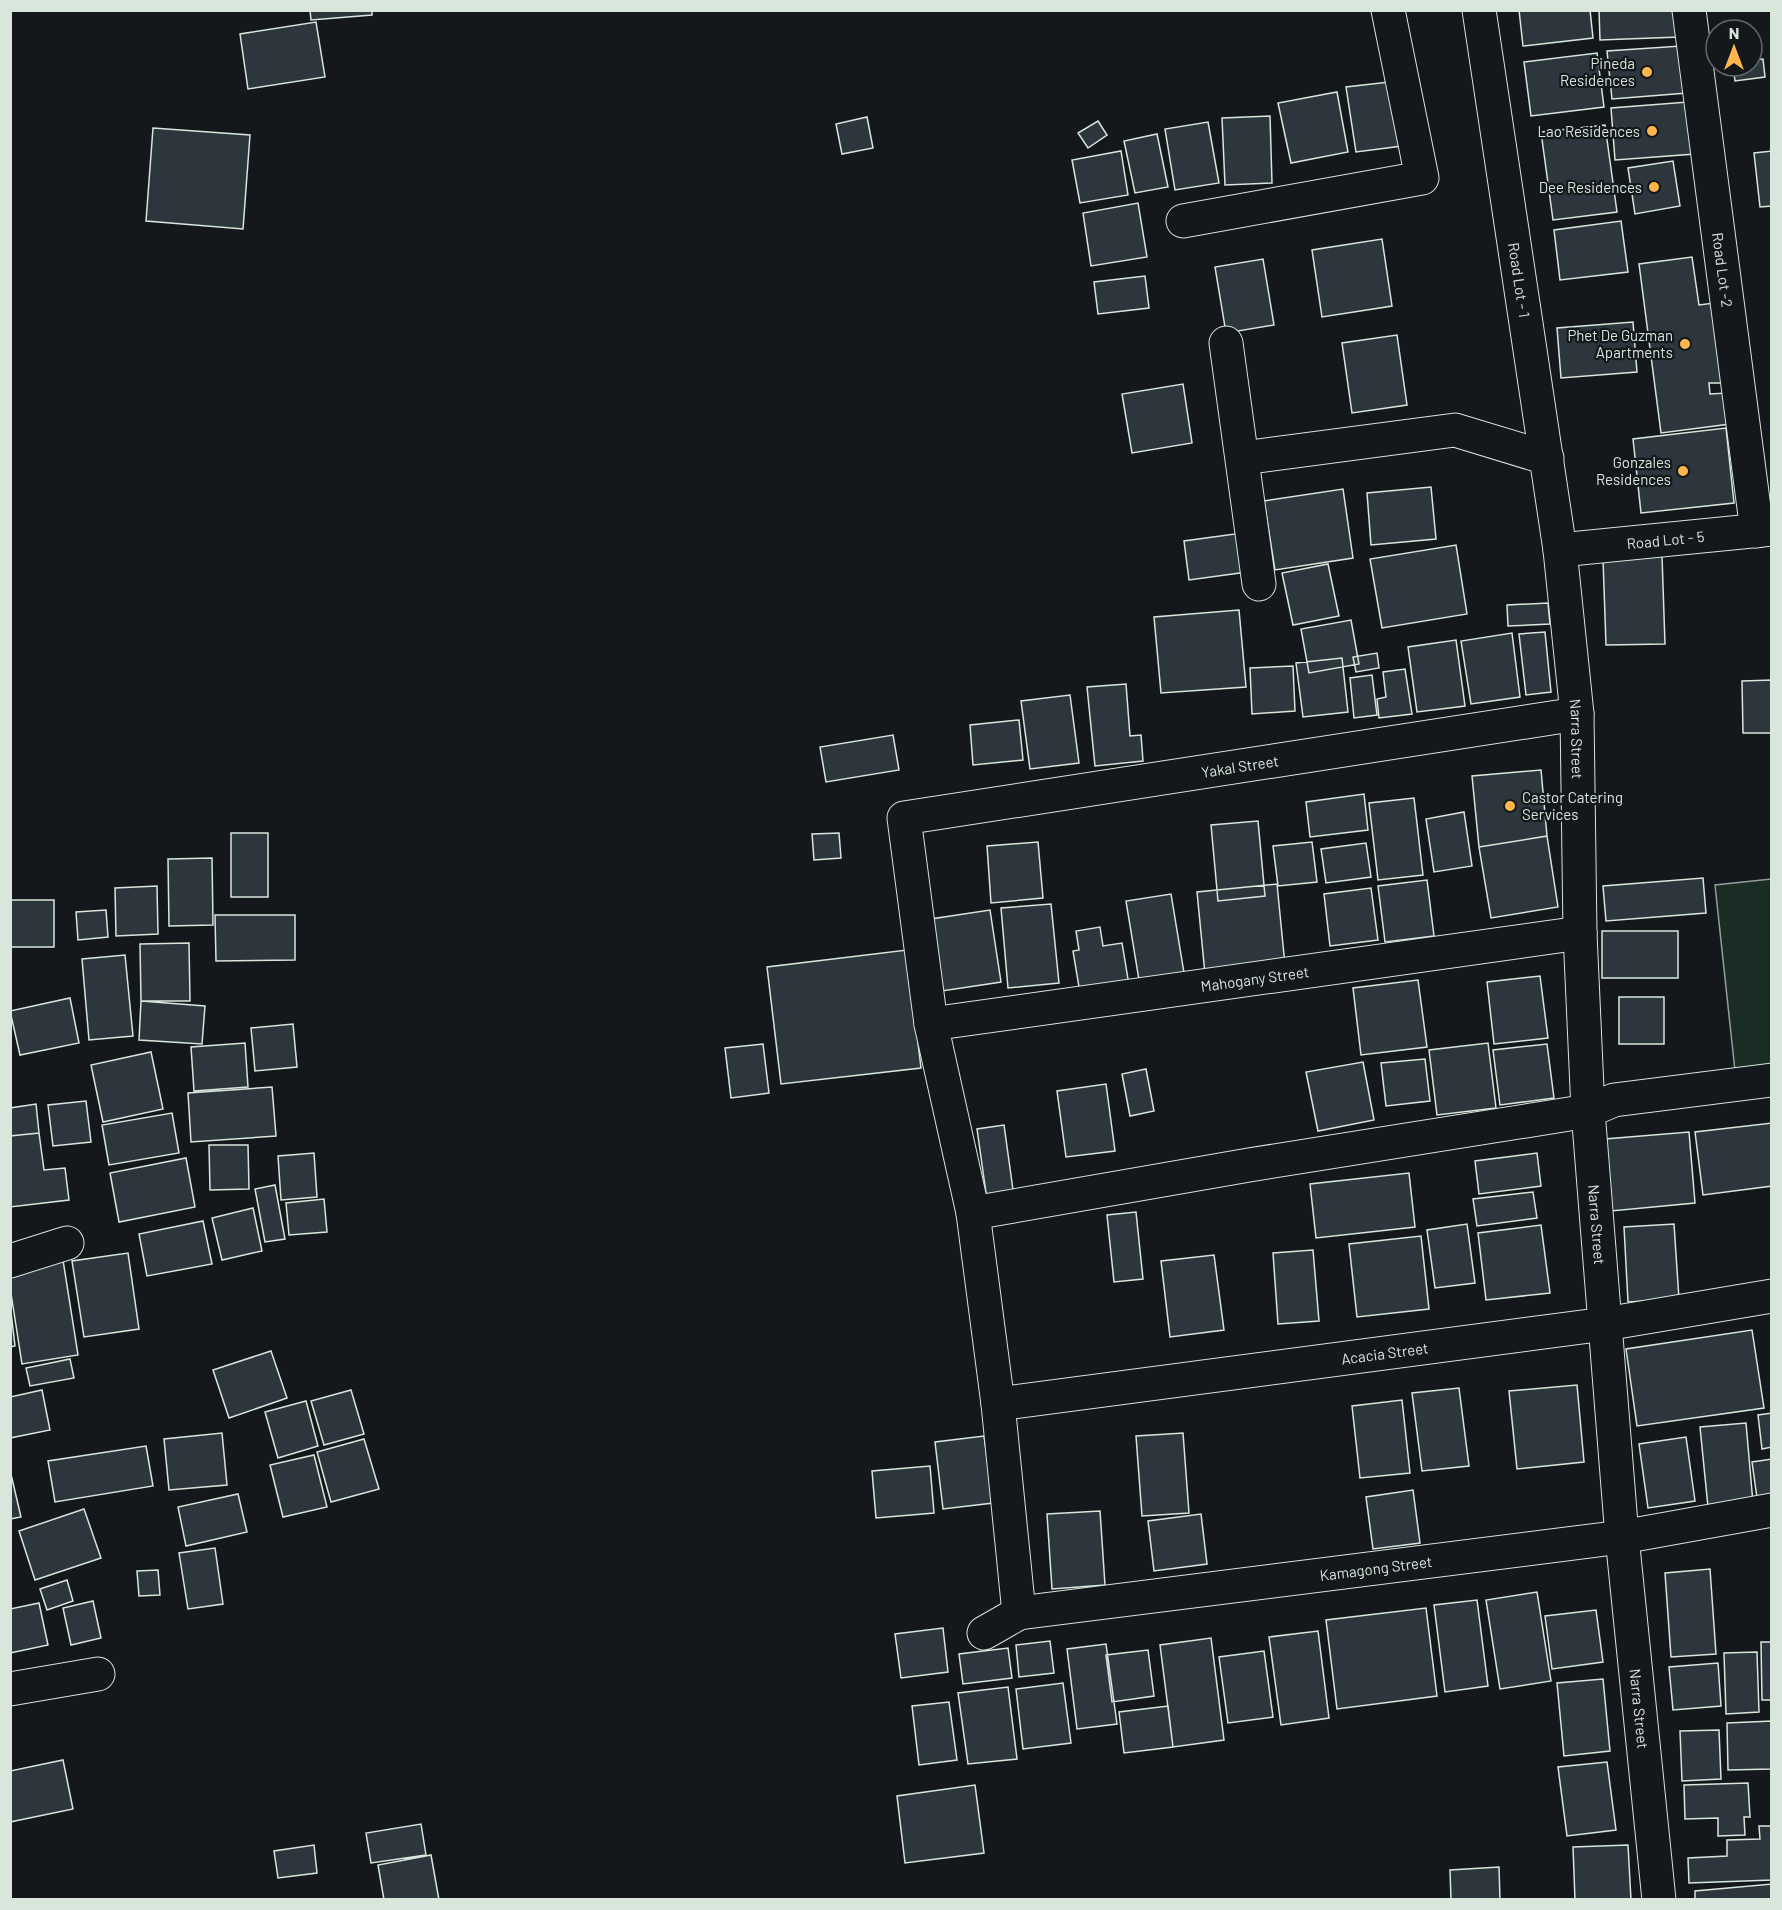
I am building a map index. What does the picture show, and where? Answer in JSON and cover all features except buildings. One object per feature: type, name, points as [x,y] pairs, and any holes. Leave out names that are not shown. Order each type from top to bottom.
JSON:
[{"type":"street","points":[[1183,221],[1422,178],[1388,10]]},
{"type":"street","name":"Road Lot - 1","points":[[1479,10],[1560,550]]},
{"type":"street","name":"Road Lot -2","points":[[1689,10],[1764,530]]},
{"type":"street","points":[[1226,343],[1259,584]]},
{"type":"street","points":[[1243,458],[1455,430],[1547,458]]},
{"type":"street","name":"Road Lot - 5","points":[[1560,550],[1764,530]]},
{"type":"street","name":"Narra Street","points":[[1560,550],[1577,714],[1580,933],[1588,1111],[1622,1537],[1659,1899]]},
{"type":"street","name":"Yakal Street","points":[[931,1024],[904,818],[1577,714]]},
{"type":"street","name":"Mahogany Street","points":[[931,1024],[1580,933]]},
{"type":"street","points":[[931,1024],[973,1213],[998,1404],[1019,1613]]},
{"type":"street","points":[[973,1213],[1249,1165],[1588,1111],[1614,1100],[1772,1080]]},
{"type":"street","points":[[10,1261],[67,1243]]},
{"type":"street","name":"Acacia Street","points":[[998,1404],[1605,1324],[1772,1296]]},
{"type":"street","name":"Kamagong Street","points":[[984,1633],[1019,1613],[1622,1537],[1772,1510]]},
{"type":"street","points":[[10,1689],[98,1674]]},
{"type":"green space","points":[[1771,879],[1771,1068],[1735,1071],[1715,885]]},
{"type":"place","name":"Pineda Residences","points":[[1647,72]]},
{"type":"place","name":"Lao Residences","points":[[1652,131]]},
{"type":"place","name":"Dee Residences","points":[[1654,187]]},
{"type":"place","name":"Phet De Guzman Apartments","points":[[1685,344]]},
{"type":"place","name":"Gonzales Residences","points":[[1683,471]]},
{"type":"place","name":"Castor Catering Services","points":[[1510,806]]}]
